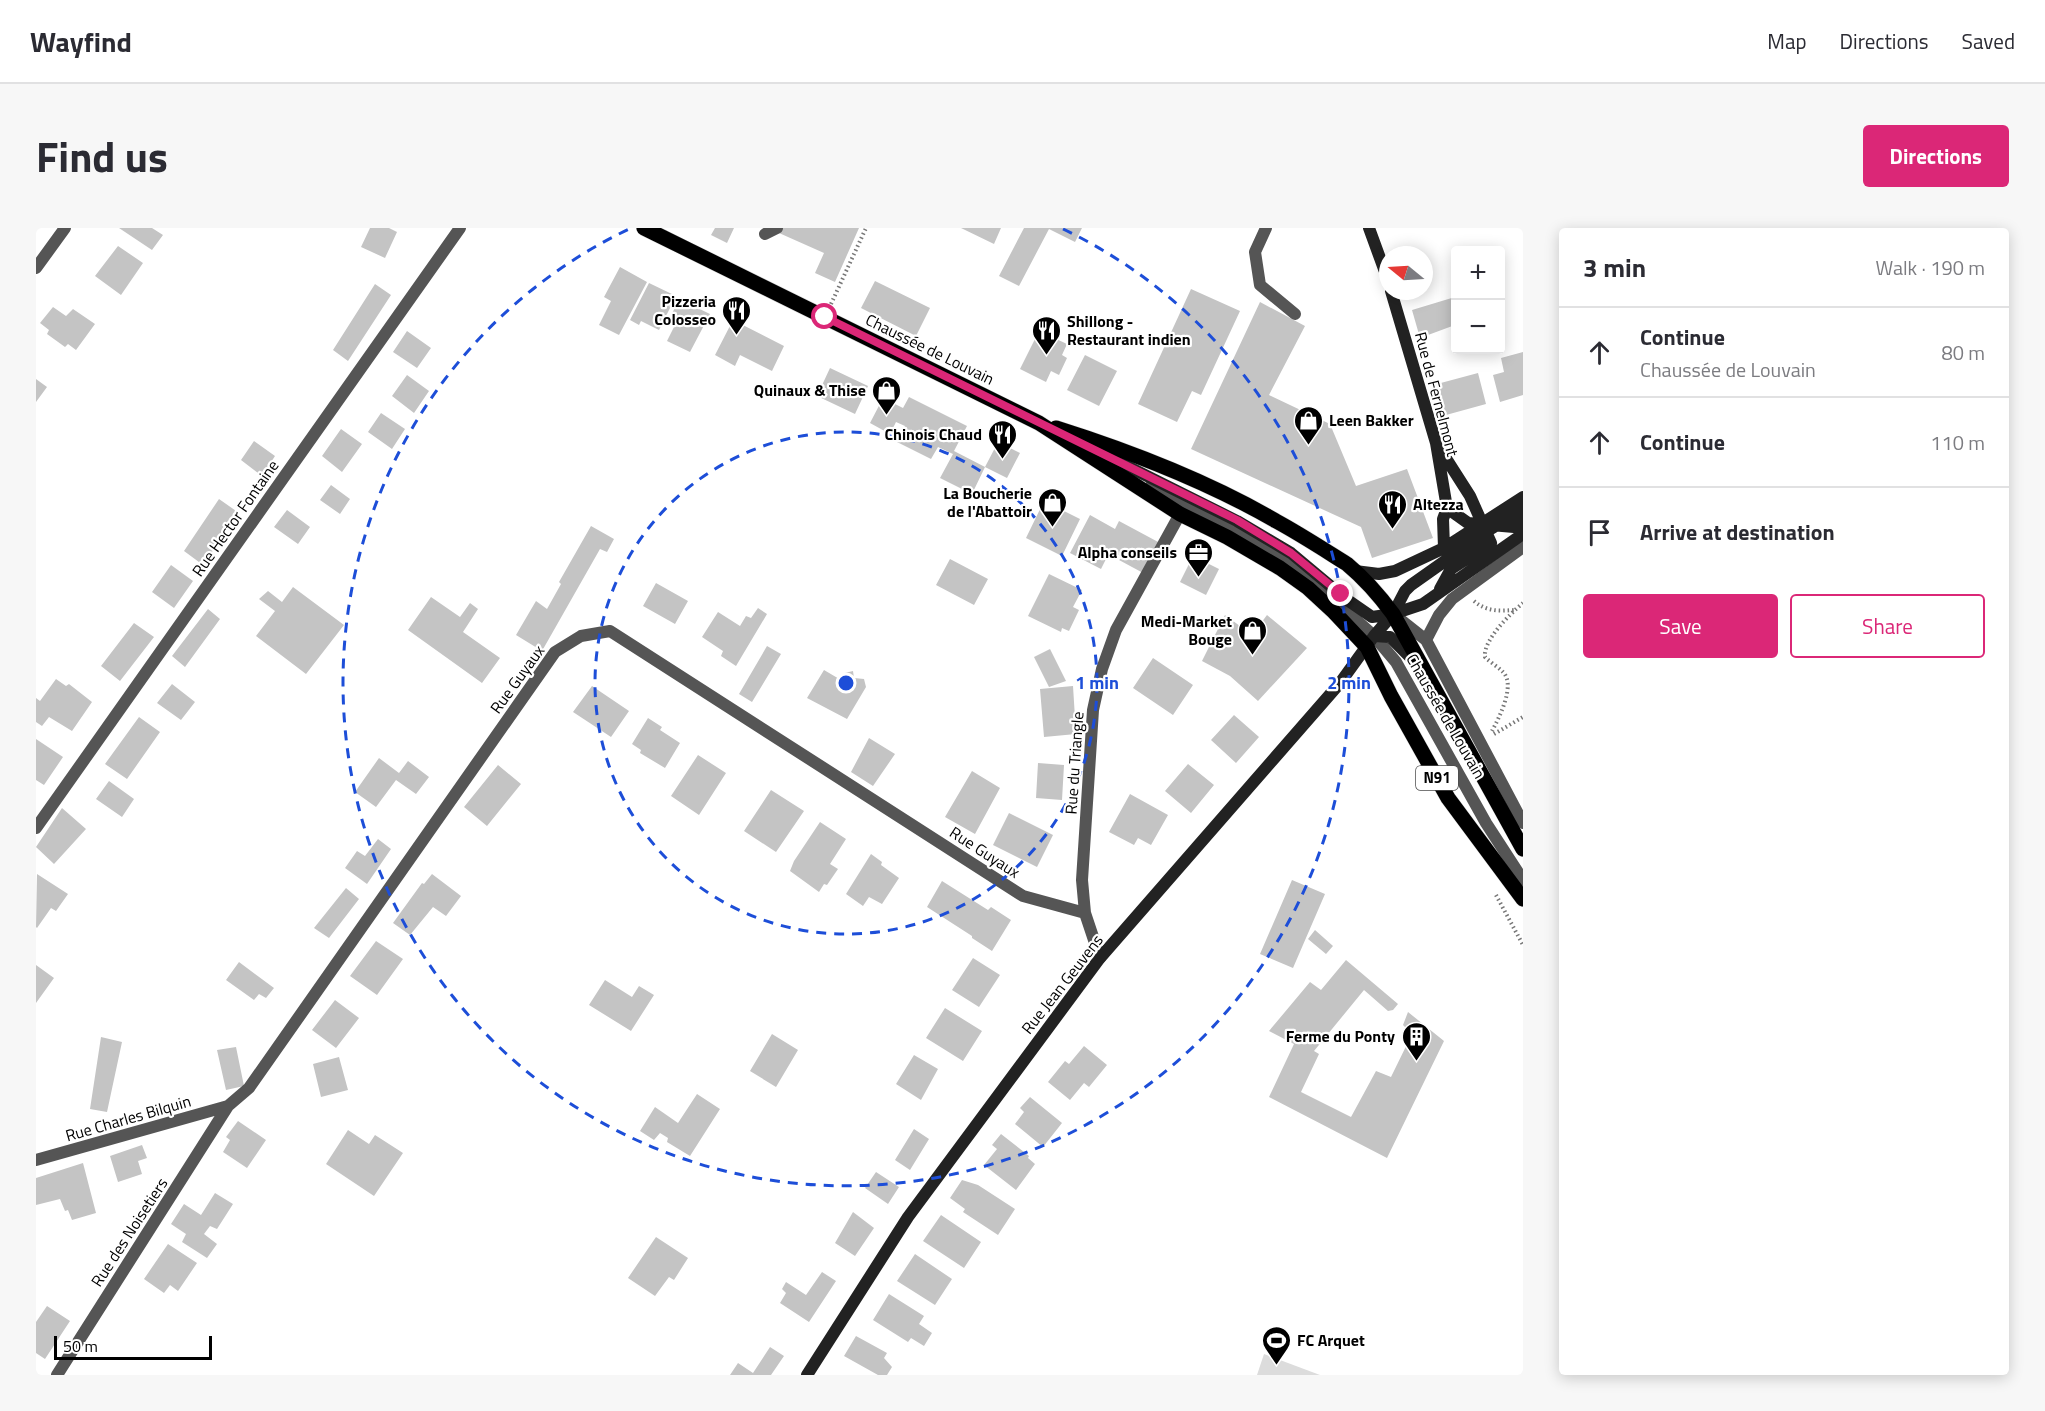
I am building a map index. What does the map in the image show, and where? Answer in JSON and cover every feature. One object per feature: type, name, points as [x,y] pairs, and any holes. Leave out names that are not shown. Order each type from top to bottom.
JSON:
[{"type":"main road","name":"Chaussée de Louvain","points":[[644,228],[1039,423],[1180,514],[1227,537],[1289,574],[1370,642],[1391,696],[1448,798],[1523,899]]},
{"type":"main road","name":"Chaussée de Louvain","points":[[1039,423],[1109,444],[1184,475],[1274,520],[1355,571],[1375,590],[1394,614],[1523,849]]},
{"type":"street","points":[[36,268],[65,228]]},
{"type":"street","name":"Rue Hector Fontaine","points":[[36,828],[460,228]]},
{"type":"street","points":[[765,234],[777,228]]},
{"type":"street","points":[[1266,228],[1255,252],[1260,285],[1295,314]]},
{"type":"street","points":[[1369,228],[1379,255]]},
{"type":"street","name":"Rue de Fernelmont","points":[[1394,300],[1436,443],[1447,508],[1443,519],[1447,553]]},
{"type":"street","points":[[1039,423],[1237,520],[1291,553],[1346,599],[1372,617],[1394,614],[1423,604],[1523,534]]},
{"type":"street","name":"Chaussée de Louvain","points":[[1039,423],[1173,500],[1232,529],[1285,560],[1341,605],[1370,642],[1396,662],[1486,823],[1523,880]]},
{"type":"street","points":[[1436,443],[1470,496],[1491,543],[1451,569],[1438,593]]},
{"type":"street","points":[[1394,614],[1405,591],[1411,585],[1447,553],[1523,497]]},
{"type":"street","points":[[1447,508],[1468,522],[1484,527],[1498,525],[1514,527],[1523,521]]},
{"type":"street","points":[[1498,525],[1523,509]]},
{"type":"street","name":"Rue du Triangle","points":[[1100,958],[1085,913],[1082,879],[1093,710],[1102,669],[1116,630],[1180,514]]},
{"type":"street","points":[[1426,640],[1439,615],[1452,599],[1523,547]]},
{"type":"street","points":[[1355,571],[1379,574],[1395,571],[1447,553]]},
{"type":"street","points":[[1394,614],[1426,640],[1523,824]]},
{"type":"street","name":"Rue Jean Geuvens","points":[[807,1375],[908,1218],[1100,958],[1293,738],[1394,614]]},
{"type":"street","name":"Rue Guyaux","points":[[228,1106],[249,1088],[555,652],[581,636],[610,631],[1023,896],[1085,913]]},
{"type":"street","points":[[1370,642],[1390,637],[1428,675]]},
{"type":"street","name":"Rue Charles Bilquin","points":[[36,1160],[228,1106]]},
{"type":"street","name":"Rue des Noisetiers","points":[[57,1375],[228,1106]]},
{"type":"path","points":[[825,317],[866,228]]},
{"type":"path","points":[[1472,598],[1487,609],[1499,611],[1515,609]]},
{"type":"path","points":[[1490,737],[1502,712],[1508,679],[1485,657],[1484,650],[1490,638],[1523,603]]},
{"type":"shaded area","name":"FC Arquet","points":[[1264,1354],[1320,1375],[1257,1375]]},
{"type":"building","points":[[119,228],[152,228],[163,235],[152,250]]},
{"type":"building","points":[[370,228],[389,228],[397,232],[385,258],[361,247]]},
{"type":"building","points":[[715,228],[734,228],[727,243],[711,235]]},
{"type":"building","points":[[782,228],[859,228],[835,282],[815,273],[824,253],[779,233]]},
{"type":"building","points":[[961,228],[1001,228],[994,244]]},
{"type":"building","points":[[1024,228],[1082,228],[1075,242],[1049,229],[1019,286],[999,276]]},
{"type":"building","points":[[118,246],[143,263],[121,295],[95,276]]},
{"type":"building","points":[[620,267],[647,282],[619,335],[599,325],[611,301],[604,297]]},
{"type":"building","points":[[875,281],[930,308],[916,336],[861,308]]},
{"type":"building","points":[[649,283],[676,296],[659,330],[641,321],[639,325],[630,320]]},
{"type":"building","points":[[375,284],[391,295],[348,361],[333,350]]},
{"type":"building","points":[[1191,289],[1240,311],[1201,395],[1192,391],[1177,422],[1138,404]]},
{"type":"building","points":[[1451,298],[1451,326],[1420,338],[1412,310]]},
{"type":"building","points":[[679,299],[710,314],[690,352],[667,341],[676,323],[669,320]]},
{"type":"building","points":[[1260,302],[1305,326],[1269,395],[1330,424],[1356,486],[1407,469],[1433,538],[1372,558],[1361,527],[1191,449]]},
{"type":"building","points":[[53,307],[66,316],[73,309],[95,324],[76,350],[68,344],[65,347],[47,334],[49,330],[40,323]]},
{"type":"building","points":[[733,320],[784,346],[772,371],[740,355],[735,366],[715,355]]},
{"type":"building","points":[[407,331],[431,348],[417,368],[393,352]]},
{"type":"building","name":"Shillong - Restaurant indien","points":[[1039,331],[1067,344],[1062,355],[1067,358],[1059,375],[1051,371],[1046,382],[1020,369]]},
{"type":"building","points":[[1523,352],[1523,395],[1500,402],[1493,375],[1504,372],[1501,358]]},
{"type":"building","points":[[1085,355],[1117,371],[1099,406],[1067,390]]},
{"type":"building","points":[[830,368],[868,386],[855,414],[817,396]]},
{"type":"building","points":[[1478,373],[1486,404],[1446,415],[1437,384]]},
{"type":"building","points":[[407,375],[429,391],[414,413],[392,396]]},
{"type":"building","points":[[36,379],[47,387],[36,402]]},
{"type":"building","points":[[909,397],[967,426],[954,451],[985,467],[972,494],[940,478],[953,454],[938,447],[931,459],[897,442],[905,426],[896,422],[890,434],[870,423],[883,398],[903,408]]},
{"type":"building","points":[[381,413],[405,429],[392,449],[368,432]]},
{"type":"building","points":[[341,429],[362,444],[342,472],[322,456]]},
{"type":"building","points":[[254,441],[275,456],[262,476],[241,460]]},
{"type":"building","name":"Chinois Chaud","points":[[998,442],[1020,453],[1007,478],[985,467]]},
{"type":"building","points":[[331,485],[350,499],[340,514],[320,500]]},
{"type":"building","points":[[219,499],[239,513],[203,565],[184,551]]},
{"type":"building","name":"La Boucherie de l'Abattoir","points":[[1044,501],[1080,519],[1062,556],[1026,538]]},
{"type":"building","points":[[287,510],[310,527],[298,544],[274,527]]},
{"type":"building","points":[[1090,515],[1115,529],[1119,521],[1160,543],[1145,574],[1119,560],[1123,557],[1110,551],[1101,569],[1070,553]]},
{"type":"building","points":[[591,526],[614,539],[607,552],[600,549],[542,651],[516,635],[536,601],[547,609],[561,584],[559,582]]},
{"type":"building","points":[[1193,556],[1219,569],[1206,595],[1180,582]]},
{"type":"building","points":[[950,559],[988,579],[974,605],[936,585]]},
{"type":"building","points":[[171,565],[193,581],[174,608],[152,592]]},
{"type":"building","points":[[1049,574],[1082,590],[1073,607],[1079,610],[1069,631],[1062,628],[1061,632],[1028,616]]},
{"type":"building","points":[[656,583],[688,601],[675,624],[643,606]]},
{"type":"building","points":[[293,587],[344,625],[306,674],[256,636],[275,611],[259,599],[268,591],[282,602]]},
{"type":"building","points":[[431,597],[460,617],[470,603],[478,609],[463,632],[500,658],[482,683],[408,630]]},
{"type":"building","points":[[758,608],[767,614],[736,666],[721,656],[723,651],[702,637],[718,612],[740,626],[746,616],[751,618]]},
{"type":"building","points":[[208,609],[220,619],[185,667],[172,656]]},
{"type":"building","name":"Medi-Market Bouge","points":[[1225,615],[1252,635],[1267,615],[1307,648],[1258,701],[1230,676],[1202,661]]},
{"type":"building","points":[[134,623],[154,637],[120,681],[101,666]]},
{"type":"building","points":[[767,646],[781,654],[752,702],[739,694]]},
{"type":"building","points":[[1050,649],[1066,681],[1049,687],[1034,657]]},
{"type":"building","points":[[1153,658],[1193,685],[1173,715],[1133,688]]},
{"type":"building","points":[[824,670],[841,680],[845,673],[853,671],[854,678],[864,679],[866,687],[847,719],[807,698]]},
{"type":"building","points":[[56,679],[66,686],[69,684],[92,702],[72,731],[49,717],[42,726],[36,722],[36,698],[40,701]]},
{"type":"building","points":[[172,684],[195,702],[181,720],[157,703]]},
{"type":"building","points":[[592,686],[629,711],[611,737],[573,712]]},
{"type":"building","points":[[1073,686],[1076,734],[1044,737],[1040,689]]},
{"type":"building","points":[[1234,715],[1259,737],[1236,763],[1211,740]]},
{"type":"building","points":[[139,717],[160,732],[127,779],[105,764]]},
{"type":"building","points":[[648,718],[662,727],[660,730],[680,743],[665,768],[640,753],[641,750],[632,744]]},
{"type":"building","points":[[869,738],[895,754],[873,786],[851,772]]},
{"type":"building","points":[[36,739],[63,757],[44,785],[36,780]]},
{"type":"building","points":[[698,755],[726,773],[699,815],[671,796]]},
{"type":"building","points":[[379,758],[399,773],[408,761],[429,777],[416,794],[396,780],[376,807],[355,792]]},
{"type":"building","points":[[1038,763],[1064,765],[1062,800],[1036,798]]},
{"type":"building","points":[[1188,764],[1214,785],[1191,813],[1165,791]]},
{"type":"building","points":[[498,765],[521,784],[487,826],[464,807]]},
{"type":"building","points":[[972,771],[1000,788],[975,834],[945,817]]},
{"type":"building","points":[[109,781],[134,799],[122,817],[96,799]]},
{"type":"building","points":[[771,790],[804,811],[776,852],[744,831]]},
{"type":"building","points":[[1130,794],[1168,815],[1151,845],[1138,838],[1134,845],[1109,832]]},
{"type":"building","points":[[62,808],[86,829],[54,864],[36,847]]},
{"type":"building","points":[[1009,813],[1053,835],[1037,867],[993,845]]},
{"type":"building","points":[[820,822],[846,839],[830,864],[838,869],[819,892],[790,871],[794,861]]},
{"type":"building","points":[[378,839],[391,849],[367,884],[345,868],[357,851],[365,856]]},
{"type":"building","points":[[871,854],[882,862],[881,865],[899,878],[882,904],[869,897],[863,906],[846,894]]},
{"type":"building","points":[[37,874],[68,894],[56,911],[51,908],[37,928],[36,927]]},
{"type":"building","points":[[432,874],[461,896],[446,916],[433,907],[410,935],[393,923],[422,883],[424,884]]},
{"type":"building","points":[[1292,880],[1325,894],[1293,968],[1260,954]]},
{"type":"building","points":[[942,881],[988,910],[991,907],[1011,920],[992,951],[927,907]]},
{"type":"building","points":[[346,888],[359,899],[329,938],[314,928]]},
{"type":"building","points":[[1315,930],[1333,946],[1326,954],[1308,939]]},
{"type":"building","points":[[376,941],[403,959],[377,995],[350,976]]},
{"type":"building","points":[[973,958],[1000,975],[979,1007],[952,990]]},
{"type":"building","name":"Ferme du Ponty","points":[[1346,960],[1398,1004],[1393,1010],[1388,1011],[1364,990],[1314,1051],[1319,1054],[1301,1092],[1351,1117],[1376,1071],[1391,1077],[1412,1034],[1403,1025],[1408,1012],[1444,1041],[1387,1158],[1269,1097],[1294,1044],[1269,1031],[1310,982],[1321,990]]},
{"type":"building","points":[[239,962],[274,988],[266,998],[259,994],[254,1000],[226,980]]},
{"type":"building","points":[[36,965],[54,978],[36,1003]]},
{"type":"building","points":[[605,980],[632,997],[639,986],[654,995],[631,1031],[589,1005]]},
{"type":"building","points":[[335,1000],[359,1018],[336,1048],[312,1030]]},
{"type":"building","points":[[945,1008],[982,1031],[963,1061],[926,1038]]},
{"type":"building","points":[[772,1034],[798,1050],[776,1087],[750,1071]]},
{"type":"building","points":[[101,1037],[122,1042],[107,1112],[90,1109]]},
{"type":"building","points":[[1084,1046],[1107,1065],[1089,1087],[1084,1083],[1070,1100],[1048,1082],[1065,1061],[1069,1064]]},
{"type":"building","points":[[236,1047],[244,1086],[226,1090],[217,1050]]},
{"type":"building","points":[[914,1055],[938,1069],[921,1100],[896,1084]]},
{"type":"building","points":[[339,1057],[348,1090],[321,1097],[313,1064]]},
{"type":"building","points":[[697,1094],[720,1109],[690,1156],[667,1142],[668,1138],[660,1133],[654,1140],[640,1131],[655,1107],[678,1123]]},
{"type":"building","points":[[1030,1097],[1062,1123],[1043,1147],[1015,1124],[1024,1112],[1020,1108]]},
{"type":"building","points":[[238,1121],[266,1140],[247,1168],[223,1152],[230,1140],[226,1137]]},
{"type":"building","points":[[914,1129],[929,1139],[910,1170],[895,1160]]},
{"type":"building","points":[[348,1130],[369,1144],[375,1135],[403,1153],[374,1196],[326,1164]]},
{"type":"building","points":[[1001,1134],[1029,1156],[1028,1158],[1035,1164],[1016,1190],[984,1165],[997,1149],[992,1145]]},
{"type":"building","points":[[142,1145],[147,1158],[138,1161],[142,1174],[118,1182],[110,1156]]},
{"type":"building","points":[[83,1163],[96,1213],[72,1220],[60,1199],[36,1205],[36,1178]]},
{"type":"building","points":[[876,1172],[899,1187],[888,1204],[865,1188]]},
{"type":"building","points":[[962,1180],[978,1185],[1015,1209],[998,1235],[963,1212],[965,1209],[950,1198]]},
{"type":"building","points":[[215,1193],[233,1204],[217,1229],[210,1226],[204,1234],[217,1244],[207,1258],[182,1242],[186,1234],[171,1224],[184,1204],[201,1215]]},
{"type":"building","points":[[853,1212],[874,1228],[855,1256],[835,1243]]},
{"type":"building","points":[[941,1215],[981,1242],[964,1268],[923,1241]]},
{"type":"building","points":[[656,1237],[688,1258],[674,1280],[669,1277],[655,1296],[628,1278]]},
{"type":"building","points":[[168,1244],[197,1263],[178,1291],[170,1285],[164,1293],[144,1279]]},
{"type":"building","points":[[915,1254],[952,1279],[935,1305],[897,1281]]},
{"type":"building","points":[[822,1272],[836,1281],[809,1322],[780,1303],[786,1293],[782,1289],[786,1282],[806,1295]]},
{"type":"building","points":[[889,1294],[924,1316],[919,1324],[932,1333],[924,1346],[911,1338],[908,1342],[873,1320]]},
{"type":"building","points":[[47,1306],[70,1321],[45,1359],[36,1353],[36,1322]]},
{"type":"building","points":[[856,1336],[887,1353],[884,1358],[892,1367],[887,1375],[878,1375],[844,1356]]},
{"type":"building","points":[[770,1347],[784,1356],[771,1375],[730,1375],[738,1363],[753,1373]]},
{"type":"place","name":"Pizzeria Colosseo","points":[[737,336]]},
{"type":"place","name":"Shillong - Restaurant indien","points":[[1046,356]]},
{"type":"place","name":"Quinaux & Thise","points":[[887,416]]},
{"type":"place","name":"Leen Bakker","points":[[1308,446]]},
{"type":"place","name":"Chinois Chaud","points":[[1003,460]]},
{"type":"place","name":"La Boucherie de l'Abattoir","points":[[1053,528]]},
{"type":"place","name":"Altezza","points":[[1392,530]]},
{"type":"place","name":"Alpha conseils","points":[[1198,578]]},
{"type":"place","name":"Medi-Market Bouge","points":[[1253,656]]},
{"type":"place","name":"Ferme du Ponty","points":[[1416,1062]]},
{"type":"place","name":"FC Arquet","points":[[1276,1366]]},
{"type":"route","points":[[825,317],[1237,520],[1291,553],[1341,594]]}]
